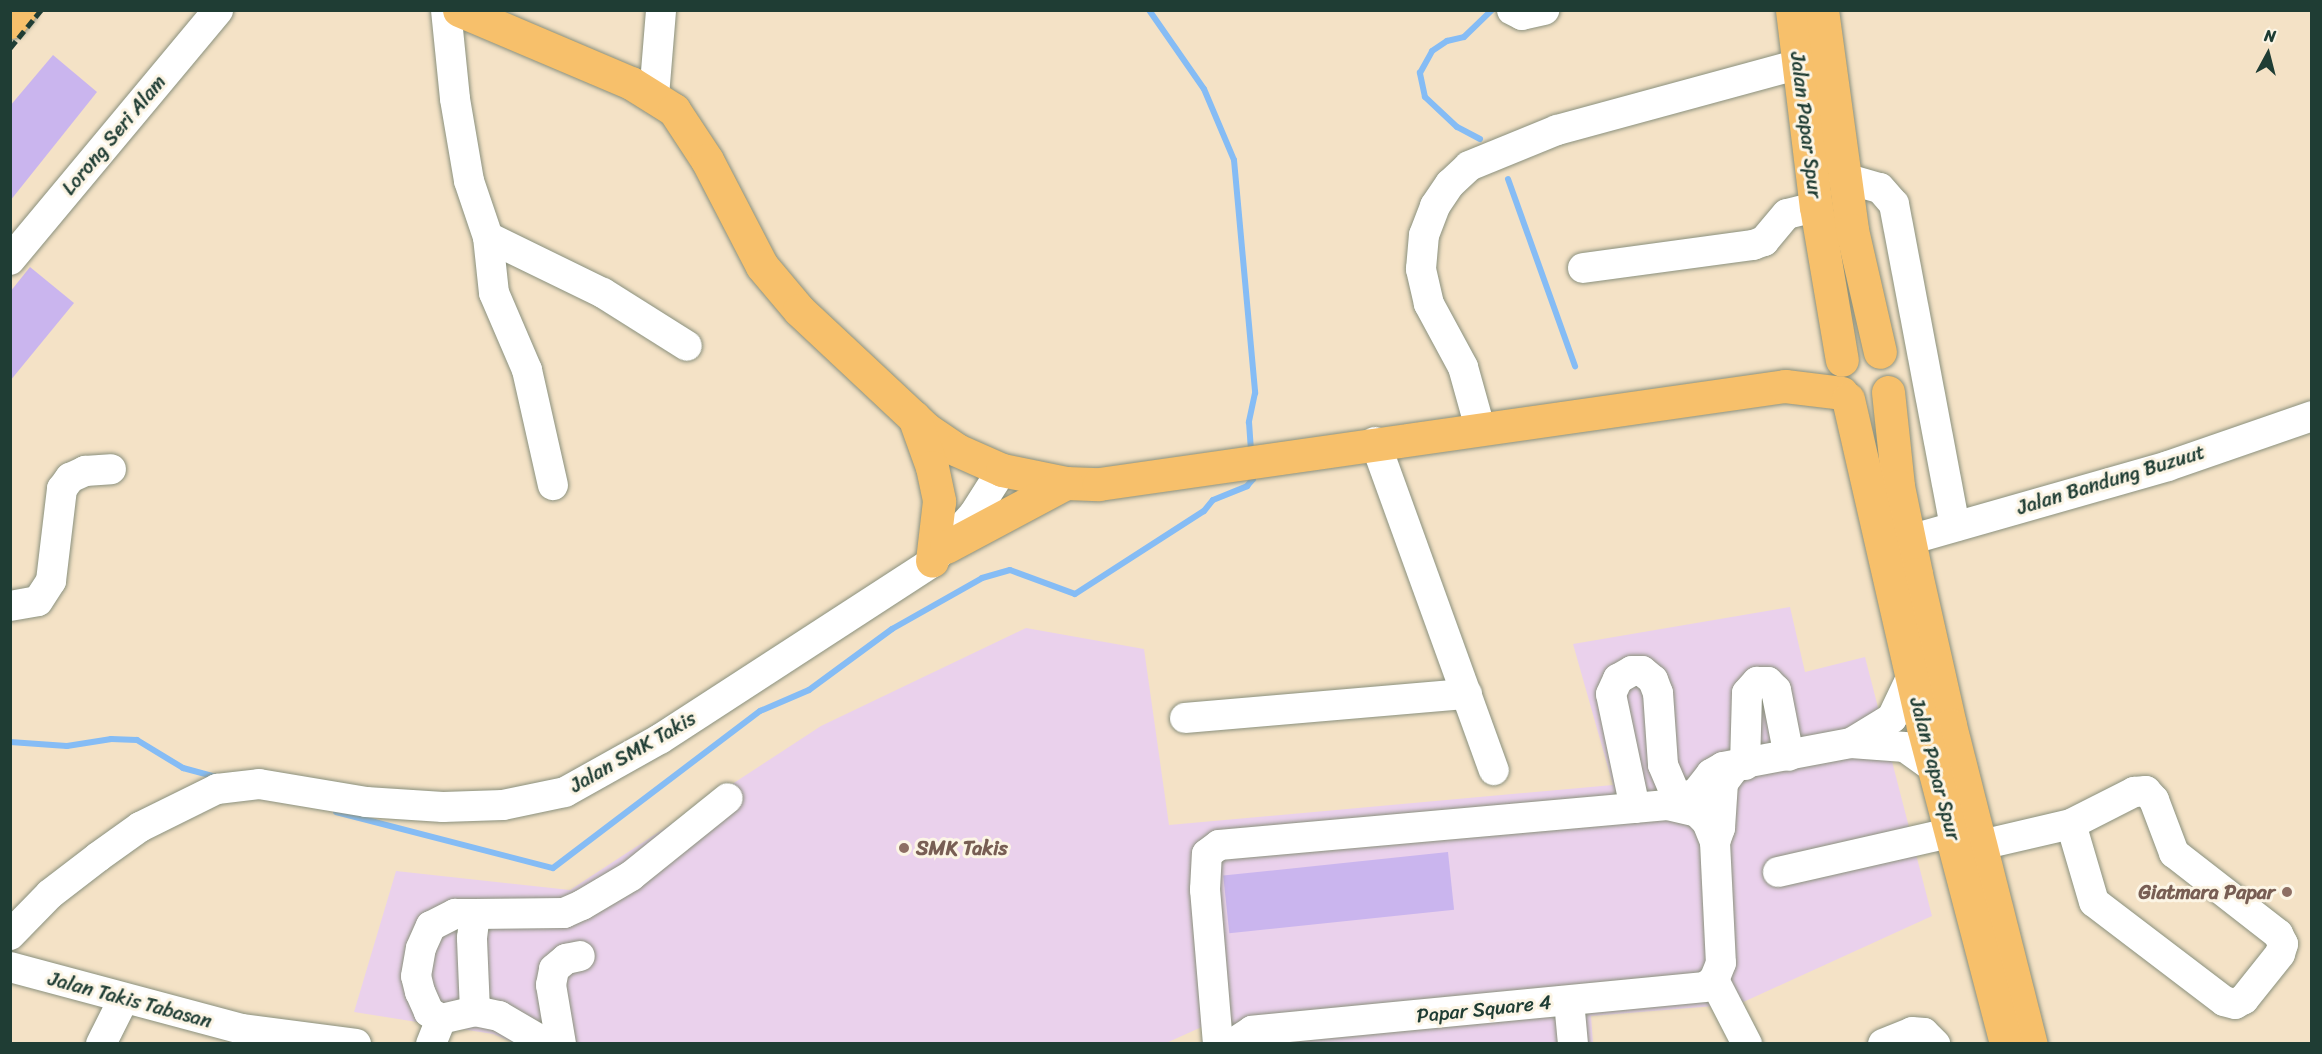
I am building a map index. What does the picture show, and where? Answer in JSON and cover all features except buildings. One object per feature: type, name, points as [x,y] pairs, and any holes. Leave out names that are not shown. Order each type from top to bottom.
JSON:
[{"type":"main road","points":[[10,22],[20,10]]},
{"type":"main road","points":[[459,10],[654,96],[687,127],[762,266],[799,310],[914,417],[957,450],[1002,470],[1066,483],[1110,483],[1275,456],[1785,386],[1794,376],[1843,379],[1865,404],[1888,392]]},
{"type":"main road","name":"Jalan Papar Spur","points":[[1792,10],[1796,65],[1816,207],[1837,235]]},
{"type":"main road","name":"Jalan Papar Spur","points":[[1822,10],[1844,178],[1837,235],[1843,379],[1911,678],[2006,1044]]},
{"type":"main road","points":[[1837,235],[1880,352],[1892,366],[1888,392],[1898,486],[1909,540],[1950,725],[2031,1044]]},
{"type":"main road","points":[[1843,379],[1855,350],[1880,352]]},
{"type":"main road","points":[[914,417],[934,474],[939,501],[939,554],[1066,483]]},
{"type":"street","name":"Lorong Seri Alam","points":[[10,260],[218,10]]},
{"type":"street","points":[[446,10],[448,57],[469,181],[488,237],[494,293],[527,370],[554,485]]},
{"type":"street","points":[[654,96],[661,10]]},
{"type":"street","points":[[1512,10],[1522,15],[1544,10]]},
{"type":"street","points":[[1480,428],[1462,367],[1429,304],[1421,268],[1424,235],[1436,206],[1450,184],[1469,166],[1557,130],[1796,65]]},
{"type":"street","points":[[1844,178],[1880,188],[1894,204],[1955,526]]},
{"type":"street","points":[[1583,268],[1753,246],[1764,241],[1787,214],[1816,207]]},
{"type":"street","points":[[488,237],[603,293],[687,346]]},
{"type":"street","name":"Jalan Bandung Buzuut","points":[[1909,540],[2168,466],[2312,416]]},
{"type":"street","points":[[1375,442],[1494,770]]},
{"type":"street","points":[[10,606],[38,601],[51,581],[62,489],[70,478],[85,471],[111,469]]},
{"type":"street","name":"Jalan SMK Takis","points":[[10,935],[50,894],[98,856],[140,827],[192,799],[217,789],[259,784],[366,802],[442,807],[503,805],[565,792],[660,739],[939,554],[974,514],[1002,470]]},
{"type":"street","points":[[1635,808],[1611,694],[1618,679],[1632,671],[1642,671],[1653,680],[1658,693],[1663,765],[1672,801]]},
{"type":"street","points":[[1851,743],[1892,718],[1911,678]]},
{"type":"street","points":[[1715,843],[1720,828],[1723,783],[1740,766],[1747,693],[1756,682],[1768,682],[1776,690],[1789,756]]},
{"type":"street","points":[[1185,718],[1467,694]]},
{"type":"street","points":[[1218,1044],[1213,1000],[1206,864],[1207,854],[1219,845],[1635,808],[1672,801],[1697,792],[1716,770],[1851,743],[1905,747],[1933,767]]},
{"type":"street","points":[[1981,845],[2071,824],[2134,792],[2146,791],[2154,800],[2174,853],[2278,934],[2283,944],[2280,954],[2244,999],[2235,1004],[2224,1001],[2094,902],[2071,824]]},
{"type":"street","points":[[547,1044],[499,1016],[475,1011],[436,1031],[416,976],[421,948],[430,926],[455,914],[564,912],[582,905],[631,876],[728,798]]},
{"type":"street","points":[[1672,801],[1703,816],[1715,843],[1721,963],[1714,980],[1747,1044]]},
{"type":"street","points":[[1778,872],[1950,833]]},
{"type":"street","points":[[475,914],[472,938],[475,1011]]},
{"type":"street","points":[[561,1044],[551,984],[554,969],[566,959],[580,956]]},
{"type":"street","name":"Jalan Takis Tabasan","points":[[10,967],[123,1000],[242,1029],[356,1044]]},
{"type":"street","name":"Papar Square 4","points":[[1213,1000],[1242,1037],[1693,989],[1714,980]]},
{"type":"street","points":[[101,1044],[123,1000]]},
{"type":"street","points":[[1569,1001],[1573,1044]]},
{"type":"street","points":[[1883,1044],[1912,1032],[1924,1033],[1935,1044]]},
{"type":"shaded area","points":[[1790,607],[1805,672],[1865,657],[1932,916],[1739,1004],[1591,1016],[1593,1043],[1210,1044],[1206,1025],[1164,1044],[517,1044],[493,1034],[354,1012],[396,871],[570,890],[821,726],[1026,628],[1144,649],[1169,825],[1613,785],[1573,644]]},
{"type":"waterway","points":[[1149,10],[1204,89],[1234,160],[1255,393],[1249,422],[1251,452]]},
{"type":"waterway","points":[[1480,139],[1457,127],[1425,97],[1420,73],[1432,51],[1447,41],[1464,37],[1492,10]]},
{"type":"waterway","points":[[1508,179],[1575,366]]},
{"type":"waterway","points":[[336,812],[553,868],[760,711],[809,690],[892,629],[982,578],[1010,570],[1075,594],[1204,511],[1213,500],[1247,486],[1253,479],[1253,472]]},
{"type":"waterway","points":[[10,742],[67,746],[111,739],[137,740],[183,768],[217,777]]},
{"type":"railway","points":[[10,48],[41,10]]},
{"type":"place","name":"SMK Takis","points":[[904,848]]},
{"type":"place","name":"Giatmara Papar","points":[[2287,892]]}]
